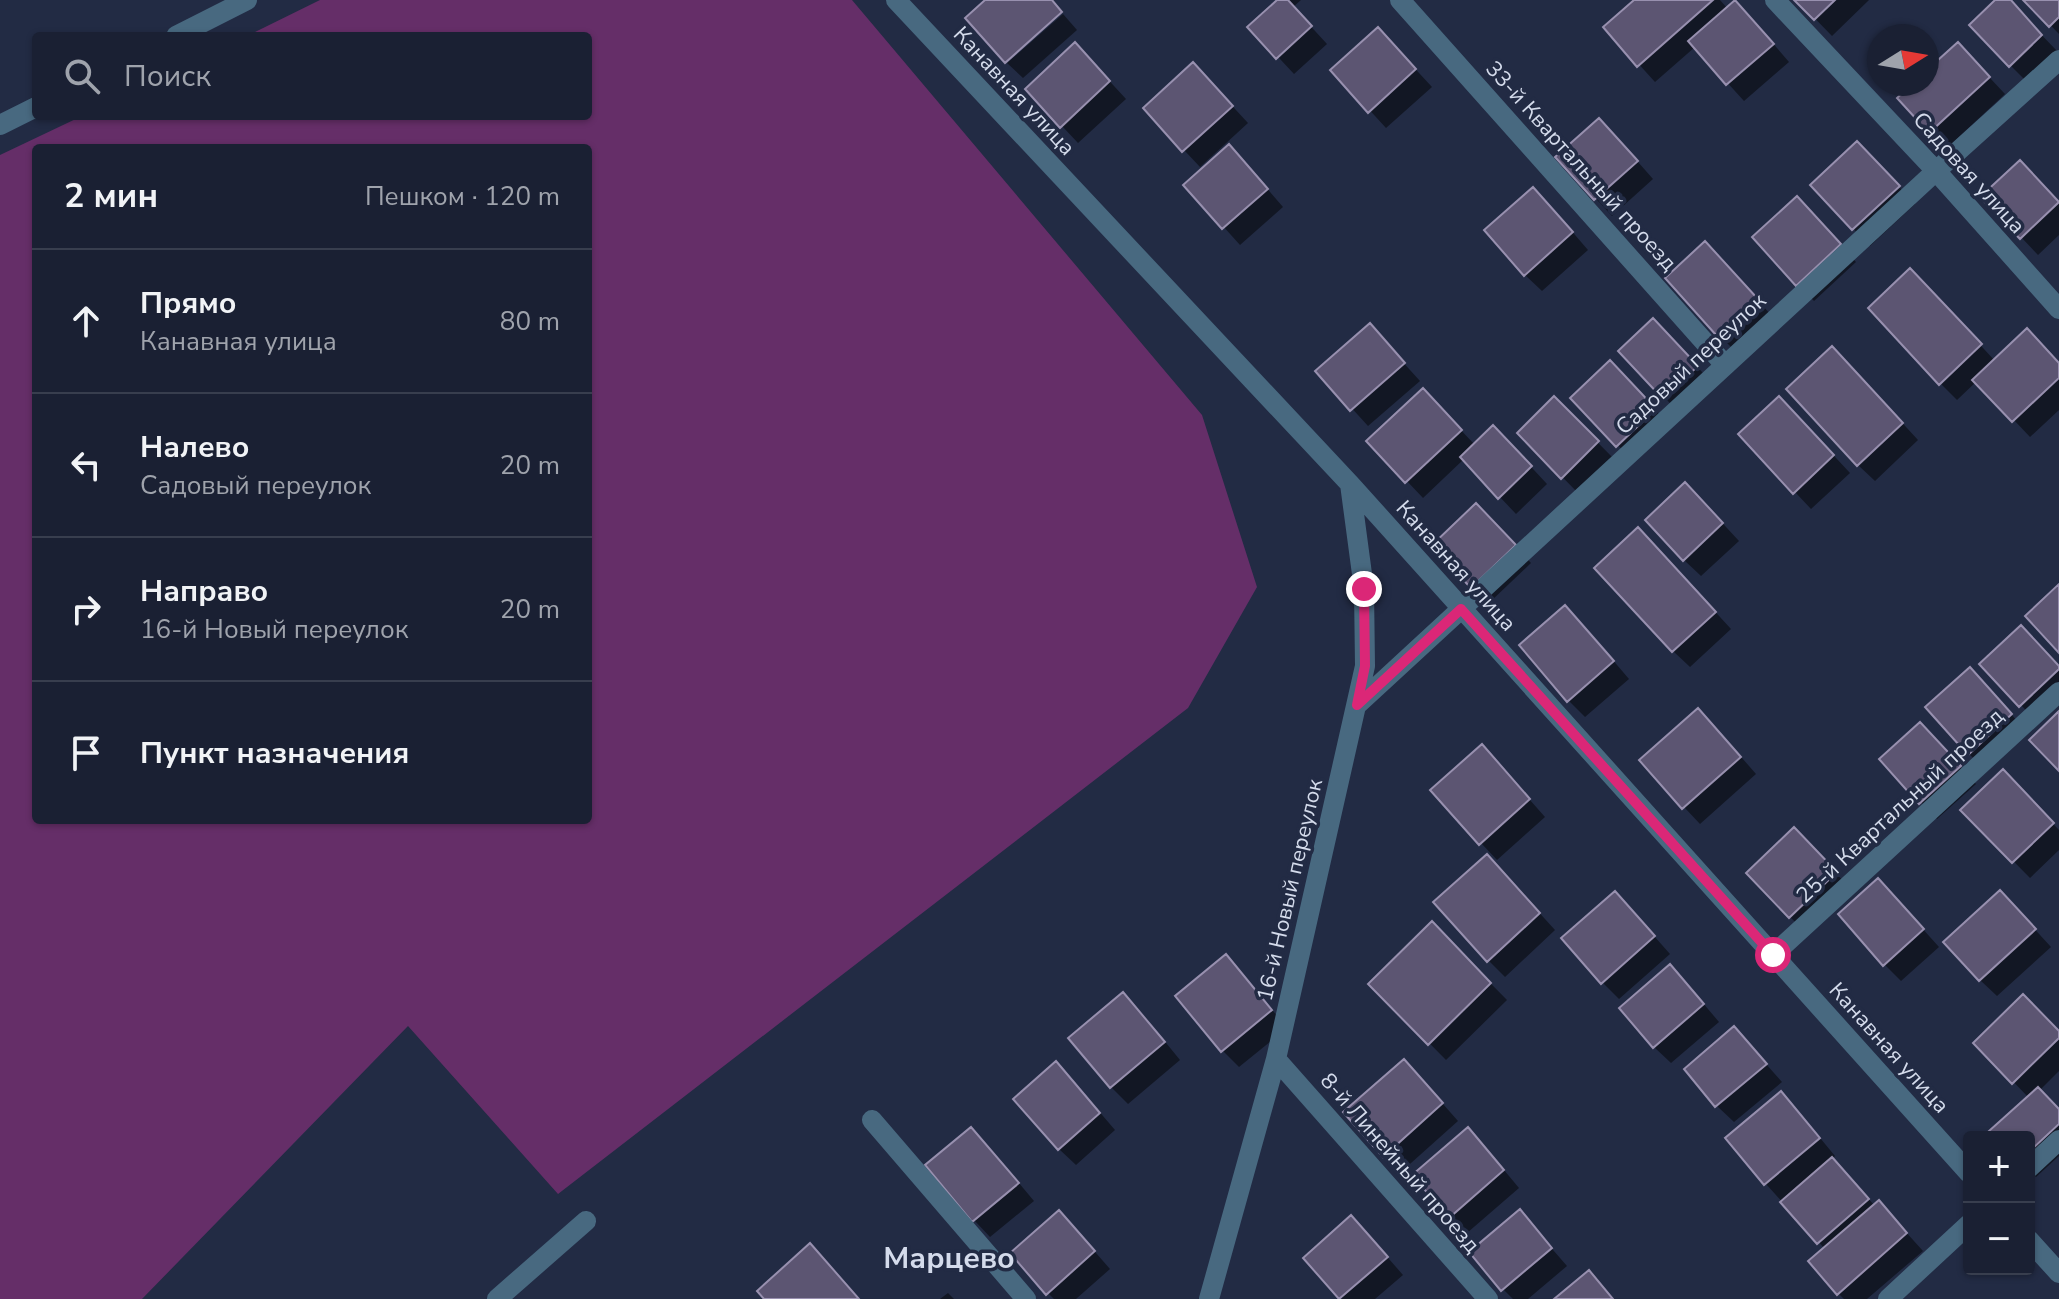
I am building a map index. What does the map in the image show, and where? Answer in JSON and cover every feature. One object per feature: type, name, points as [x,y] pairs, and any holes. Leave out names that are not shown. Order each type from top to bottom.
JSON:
[{"type":"street","points":[[184,32],[247,0]]},
{"type":"street","name":"33-й Квартальный проезд","points":[[1400,0],[1725,365]]},
{"type":"street","name":"Садовая улица","points":[[1775,0],[1936,171],[2059,309]]},
{"type":"street","name":"Канавная улица","points":[[905,3],[1350,484],[1963,1166]]},
{"type":"street","name":"Садовый переулок","points":[[1357,705],[2059,60]]},
{"type":"street","points":[[0,125],[32,109]]},
{"type":"street","name":"16-й Новый переулок","points":[[1209,1299],[1276,1059],[1365,666],[1364,589],[1350,484]]},
{"type":"street","name":"25-й Квартальный проезд","points":[[1773,955],[2059,692]]},
{"type":"street","name":"8-й Линейный проезд","points":[[1276,1059],[1488,1299]]},
{"type":"street","points":[[872,1120],[1026,1299]]},
{"type":"street","points":[[2035,1162],[2059,1140]]},
{"type":"street","points":[[497,1299],[586,1221]]},
{"type":"street","points":[[1888,1299],[1963,1230]]},
{"type":"street","points":[[2035,1247],[2059,1273]]},
{"type":"shaded area","points":[[320,0],[852,0],[1202,415],[1257,587],[1188,708],[558,1194],[408,1026],[142,1299],[0,1299],[0,155],[74,120],[592,120],[592,32],[255,32]]},
{"type":"building","points":[[985,0],[1052,0],[1062,12],[1005,63],[965,18]]},
{"type":"building","points":[[1277,0],[1288,0],[1312,26],[1276,59],[1247,27]]},
{"type":"building","points":[[1634,0],[1713,0],[1637,67],[1603,27]]},
{"type":"building","points":[[1735,0],[1774,44],[1726,85],[1688,41]]},
{"type":"building","points":[[1794,0],[1835,0],[1814,20]]},
{"type":"building","points":[[1995,0],[2011,0],[2042,35],[2009,67],[1969,25]]},
{"type":"building","points":[[2023,0],[2059,0],[2059,17],[2049,27]]},
{"type":"building","points":[[1378,27],[1416,69],[1368,113],[1330,70]]},
{"type":"building","points":[[1075,42],[1110,81],[1060,128],[1025,89]]},
{"type":"building","points":[[1958,42],[1990,77],[1929,133],[1897,98],[1939,96],[1939,59]]},
{"type":"building","points":[[1193,62],[1233,106],[1182,152],[1143,108]]},
{"type":"building","points":[[1599,118],[1638,161],[1594,200],[1555,157]]},
{"type":"building","points":[[1857,141],[1900,186],[1852,230],[1810,185]]},
{"type":"building","points":[[1229,144],[1268,189],[1222,229],[1183,185]]},
{"type":"building","points":[[2020,160],[2059,202],[2020,239],[1980,197]]},
{"type":"building","points":[[1533,187],[1573,232],[1524,276],[1484,230]]},
{"type":"building","points":[[1797,196],[1841,244],[1796,286],[1752,237]]},
{"type":"building","points":[[1705,241],[1757,298],[1716,335],[1665,278]]},
{"type":"building","points":[[1910,268],[1982,344],[1939,385],[1868,308]]},
{"type":"building","points":[[1653,318],[1698,366],[1663,399],[1618,351]]},
{"type":"building","points":[[1370,323],[1405,363],[1350,411],[1315,371]]},
{"type":"building","points":[[2027,328],[2059,363],[2059,378],[2012,422],[1972,380]]},
{"type":"building","points":[[1832,346],[1903,423],[1857,466],[1786,389]]},
{"type":"building","points":[[1610,360],[1656,409],[1616,447],[1570,398]]},
{"type":"building","points":[[1423,388],[1462,430],[1405,483],[1366,441]]},
{"type":"building","points":[[1554,396],[1599,441],[1561,479],[1517,433]]},
{"type":"building","points":[[1779,396],[1834,455],[1793,494],[1738,434]]},
{"type":"building","points":[[1493,425],[1532,466],[1498,499],[1460,457]]},
{"type":"building","points":[[1685,482],[1723,523],[1683,561],[1645,520]]},
{"type":"building","points":[[1476,503],[1516,545],[1471,588],[1431,546]]},
{"type":"building","points":[[1638,527],[1716,612],[1672,652],[1594,568]]},
{"type":"building","points":[[2059,584],[2059,653],[2025,616]]},
{"type":"building","points":[[1565,605],[1614,661],[1567,702],[1519,645]]},
{"type":"building","points":[[2021,625],[2059,669],[2019,707],[1979,664]]},
{"type":"building","points":[[1970,667],[2012,714],[1968,755],[1925,707]]},
{"type":"building","points":[[1698,708],[1741,757],[1682,809],[1639,760]]},
{"type":"building","points":[[2059,711],[2059,771],[2029,740]]},
{"type":"building","points":[[1920,722],[1961,766],[1919,804],[1879,759]]},
{"type":"building","points":[[1482,744],[1530,799],[1479,845],[1430,790]]},
{"type":"building","points":[[2003,769],[2054,823],[2012,863],[1960,810]]},
{"type":"building","points":[[1794,827],[1837,872],[1789,918],[1746,873]]},
{"type":"building","points":[[1487,854],[1540,913],[1487,962],[1433,902]]},
{"type":"building","points":[[1878,878],[1924,929],[1883,966],[1838,914]]},
{"type":"building","points":[[2000,890],[2036,929],[1979,981],[1943,942]]},
{"type":"building","points":[[1615,891],[1655,936],[1601,984],[1561,938]]},
{"type":"building","points":[[1432,921],[1491,983],[1428,1045],[1368,984]]},
{"type":"building","points":[[1226,954],[1272,1010],[1221,1052],[1175,996]]},
{"type":"building","points":[[1670,964],[1704,1004],[1653,1048],[1619,1008]]},
{"type":"building","points":[[1123,992],[1165,1042],[1110,1088],[1068,1038]]},
{"type":"building","points":[[2023,994],[2059,1031],[2059,1038],[2012,1084],[1973,1043]]},
{"type":"building","points":[[1734,1026],[1767,1064],[1715,1107],[1684,1069]]},
{"type":"building","points":[[1404,1059],[1443,1103],[1383,1157],[1343,1112]]},
{"type":"building","points":[[1056,1061],[1100,1113],[1058,1150],[1013,1099]]},
{"type":"building","points":[[2038,1087],[2059,1109],[2059,1124],[2035,1146],[2035,1131],[1989,1131]]},
{"type":"building","points":[[1781,1091],[1820,1138],[1764,1185],[1725,1138]]},
{"type":"building","points":[[971,1127],[1019,1183],[972,1222],[925,1165]]},
{"type":"building","points":[[1468,1127],[1504,1170],[1449,1218],[1412,1175]]},
{"type":"building","points":[[1832,1157],[1869,1199],[1817,1244],[1780,1202]]},
{"type":"building","points":[[1879,1200],[1907,1233],[1837,1295],[1808,1261]]},
{"type":"building","points":[[1520,1209],[1552,1248],[1501,1291],[1469,1252]]},
{"type":"building","points":[[1059,1210],[1095,1251],[1046,1295],[1010,1253]]},
{"type":"building","points":[[1351,1215],[1388,1257],[1339,1299],[1303,1258]]},
{"type":"building","points":[[810,1243],[859,1299],[764,1299],[757,1291]]},
{"type":"building","points":[[1589,1270],[1613,1299],[1554,1299]]},
{"type":"district","name":"Марцево","points":[[949,1258]]},
{"type":"route","points":[[1364,589],[1365,666],[1357,705],[1461,609],[1773,955]]}]
